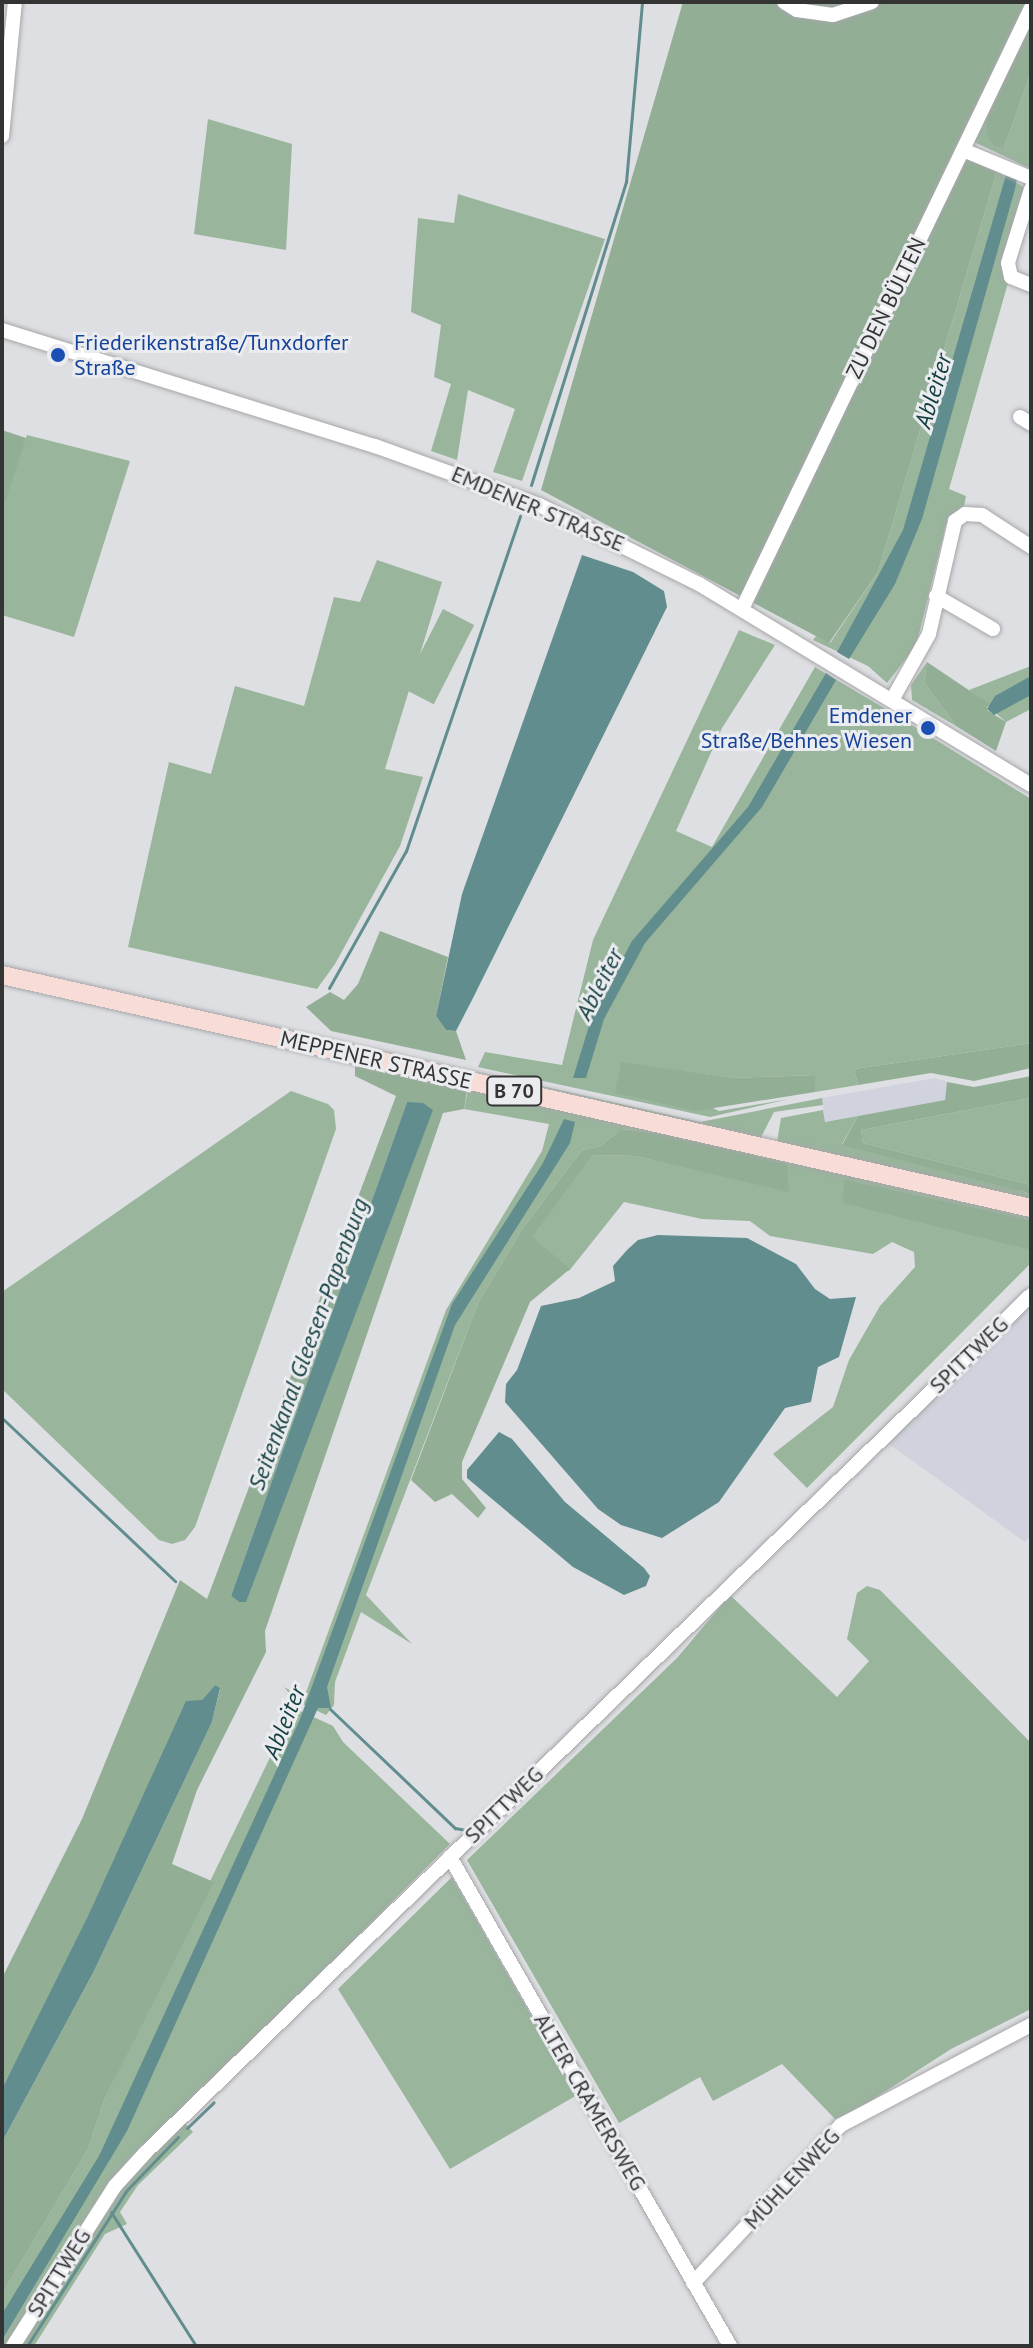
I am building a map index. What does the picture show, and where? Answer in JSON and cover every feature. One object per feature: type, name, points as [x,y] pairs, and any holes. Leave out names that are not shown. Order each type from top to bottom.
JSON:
[{"type":"main road","name":"MEPPENER STRASSE","points":[[2,975],[1031,1208]]},
{"type":"street","points":[[2,136],[15,2]]},
{"type":"street","points":[[784,2],[797,10],[833,15],[872,2]]},
{"type":"street","name":"ZU DEN BÜLTEN","points":[[742,609],[1031,8]]},
{"type":"street","points":[[963,150],[1031,178]]},
{"type":"street","points":[[1031,189],[1008,263],[1015,280],[1031,285]]},
{"type":"street","name":"EMDENER STRASSE","points":[[2,330],[479,482],[619,542],[742,609],[1031,785]]},
{"type":"street","points":[[892,700],[918,661],[952,526],[959,517],[982,515],[1031,547]]},
{"type":"street","points":[[936,596],[993,629]]},
{"type":"street","name":"SPITTWEG","points":[[13,2346],[115,2186],[1031,1295]]},
{"type":"street","name":"ALTER CRAMERSWEG","points":[[450,1857],[730,2346]]},
{"type":"street","name":"MÜHLENWEG","points":[[693,2283],[841,2125],[1031,2025]]},
{"type":"shaded area","points":[[935,1078],[947,1082],[945,1100],[825,1122],[822,1098]]},
{"type":"shaded area","points":[[1031,1300],[1031,1535],[1025,1542],[889,1444]]},
{"type":"green space","points":[[683,2],[1031,2],[956,154],[997,171],[878,572],[829,643],[541,490]]},
{"type":"green space","points":[[1031,19],[1031,72],[1004,148],[995,146],[988,139],[986,119],[993,96]]},
{"type":"green space","points":[[1031,72],[1031,169],[974,142],[993,96],[1004,148]]},
{"type":"green space","points":[[208,119],[292,144],[286,250],[194,234]]},
{"type":"green space","points":[[997,171],[1024,187],[1001,263],[1008,283],[949,489],[966,496],[964,506],[948,517],[916,646],[887,683],[868,666],[813,640],[816,636],[830,643],[878,572]]},
{"type":"green space","points":[[458,194],[605,239],[522,481],[493,472],[515,409],[468,390],[457,460],[431,451],[451,384],[434,377],[441,325],[411,312],[418,218],[454,223]]},
{"type":"green space","points":[[2,430],[26,438],[5,502],[2,501]]},
{"type":"green space","points":[[27,435],[130,461],[74,637],[2,615],[2,501]]},
{"type":"green space","points":[[377,560],[442,582],[385,769],[423,777],[400,846],[335,964],[317,989],[128,947],[169,762],[211,774],[235,686],[304,706],[334,597],[360,602]]},
{"type":"green space","points":[[443,609],[474,625],[434,704],[403,688]]},
{"type":"green space","points":[[739,630],[775,645],[722,728],[676,831],[712,847],[815,667],[899,717],[1031,799],[1031,1043],[854,1069],[858,1085],[815,1092],[814,1075],[733,1078],[621,1063],[719,1111],[789,1099],[710,1117],[478,1067],[485,1052],[562,1065],[593,940]]},
{"type":"green space","points":[[927,662],[924,682],[956,726],[912,700],[911,685]]},
{"type":"green space","points":[[927,662],[988,703],[987,710],[1006,722],[996,751],[956,726],[924,682]]},
{"type":"green space","points":[[1031,666],[1031,709],[1006,722],[969,690]]},
{"type":"green space","points":[[380,931],[448,957],[436,1016],[446,1030],[456,1031],[466,1060],[331,1031],[306,1007],[330,992],[344,1000],[358,984]]},
{"type":"green space","points":[[1031,1043],[1031,1068],[974,1081],[931,1073],[858,1085],[854,1069]]},
{"type":"green space","points":[[621,1062],[733,1078],[815,1075],[815,1092],[695,1111],[615,1093]]},
{"type":"green space","points":[[355,1064],[467,1091],[464,1109],[443,1113],[265,1631],[266,1652],[197,1790],[172,1864],[214,1882],[105,2098],[88,2149],[2,2294],[2,2142],[94,1971],[212,1722],[220,1689],[215,1685],[202,1700],[2,2089],[2,1978],[82,1819],[180,1580],[207,1599],[396,1096],[355,1076]],"holes":[[[407,1102],[432,1111],[239,1602],[231,1596]]]},
{"type":"green space","points":[[470,1070],[700,1122],[822,1098],[823,1105],[774,1112],[760,1139]]},
{"type":"green space","points":[[1031,1076],[1031,1098],[861,1130],[863,1143],[1031,1185],[1031,1194],[842,1145],[858,1116],[945,1100],[947,1082],[974,1087]]},
{"type":"green space","points":[[469,1085],[1031,1214],[1031,1220],[985,1211],[958,1228],[1020,1244],[1031,1250],[1031,1263],[807,1488],[773,1454],[833,1407],[849,1360],[880,1306],[915,1267],[914,1252],[892,1242],[873,1254],[770,1236],[750,1221],[702,1219],[624,1202],[569,1271],[531,1237],[593,1155],[635,1156],[789,1191],[672,1135],[621,1129],[601,1146],[582,1150],[523,1228],[478,1303],[366,1595],[412,1644],[361,1612],[335,1682],[334,1705],[326,1715],[296,1701],[284,1687],[304,1698],[446,1310],[542,1151],[549,1124],[464,1109]]},
{"type":"green space","points":[[291,1091],[328,1104],[334,1110],[336,1129],[195,1527],[185,1540],[172,1544],[159,1540],[2,1389],[2,1292]]},
{"type":"green space","points":[[1031,1098],[1031,1185],[863,1143],[861,1130]]},
{"type":"green space","points":[[823,1110],[825,1122],[858,1116],[842,1144],[1031,1194],[1031,1199],[777,1142],[781,1118]]},
{"type":"green space","points":[[621,1129],[672,1135],[787,1164],[789,1192],[635,1156],[593,1155],[532,1237],[570,1269],[530,1302],[462,1462],[462,1479],[486,1508],[478,1518],[452,1494],[435,1502],[411,1480],[478,1303],[523,1228],[582,1150],[601,1146]]},
{"type":"green space","points":[[844,1180],[1031,1220],[1031,1250],[843,1203]]},
{"type":"green space","points":[[867,1586],[880,1590],[1031,1743],[1031,2009],[951,2049],[838,2122],[782,2064],[713,2101],[700,2077],[619,2123],[467,1860],[677,1658],[730,1595],[837,1697],[869,1661],[847,1639],[857,1593]]},
{"type":"green space","points":[[294,1708],[333,1726],[343,1742],[450,1844],[128,2165],[7,2346],[2,2346],[2,2294],[88,2149],[105,2098]]},
{"type":"green space","points":[[452,1877],[577,2095],[450,2169],[338,1989]]},
{"type":"green space","points":[[182,2120],[193,2132],[138,2185],[120,2212],[127,2224],[105,2234],[34,2346],[17,2346],[109,2200]]},
{"type":"water","points":[[1006,175],[1017,179],[1015,189],[922,519],[895,584],[849,659],[837,652],[903,530]]},
{"type":"water","points":[[582,555],[633,572],[664,591],[667,607],[456,1031],[446,1030],[436,1016],[462,894]]},
{"type":"water","points":[[826,673],[836,680],[762,807],[645,943],[604,1019],[586,1078],[573,1078],[592,1016],[632,941],[748,807]]},
{"type":"water","points":[[1031,676],[1031,695],[994,715],[987,709],[995,696]]},
{"type":"water","points":[[407,1102],[423,1103],[433,1110],[246,1602],[239,1602],[231,1596]]},
{"type":"water","points":[[564,1119],[575,1122],[570,1143],[455,1325],[327,1687],[331,1708],[318,1708],[127,2131],[2,2340],[2,2314],[99,2156],[300,1719],[452,1304],[543,1163]]},
{"type":"water","points":[[658,1235],[747,1238],[796,1264],[815,1289],[830,1299],[856,1297],[839,1357],[818,1367],[811,1402],[785,1408],[719,1502],[662,1538],[621,1525],[598,1509],[505,1402],[506,1384],[517,1370],[541,1306],[579,1298],[615,1281],[613,1266],[627,1250],[638,1240]]},
{"type":"water","points":[[499,1432],[512,1439],[565,1502],[644,1568],[650,1576],[646,1586],[624,1595],[573,1567],[467,1478],[467,1470]]},
{"type":"water","points":[[215,1685],[220,1688],[212,1722],[94,1971],[2,2142],[2,2089],[89,1914],[186,1701],[202,1700]]},
{"type":"waterway","points":[[531,485],[626,182],[642,2]]},
{"type":"waterway","points":[[329,988],[406,851],[520,516]]},
{"type":"waterway","points":[[2,1418],[175,1581]]},
{"type":"waterway","points":[[330,1709],[455,1828],[466,1830]]},
{"type":"waterway","points":[[187,2128],[214,2102]]},
{"type":"waterway","points":[[27,2346],[126,2191],[178,2137]]},
{"type":"waterway","points":[[111,2212],[196,2346]]},
{"type":"place","name":"Friederikenstraße/Tunxdorfer Straße","points":[[58,355]]},
{"type":"place","name":"Emdener Straße/Behnes Wiesen","points":[[928,728]]},
{"type":"water label","name":"Ableiter","points":[[933,391]]},
{"type":"water label","name":"Ableiter","points":[[599,984]]},
{"type":"water label","name":"Seitenkanal Gleesen-Papenburg","points":[[308,1344]]},
{"type":"water label","name":"Ableiter","points":[[284,1722]]}]
